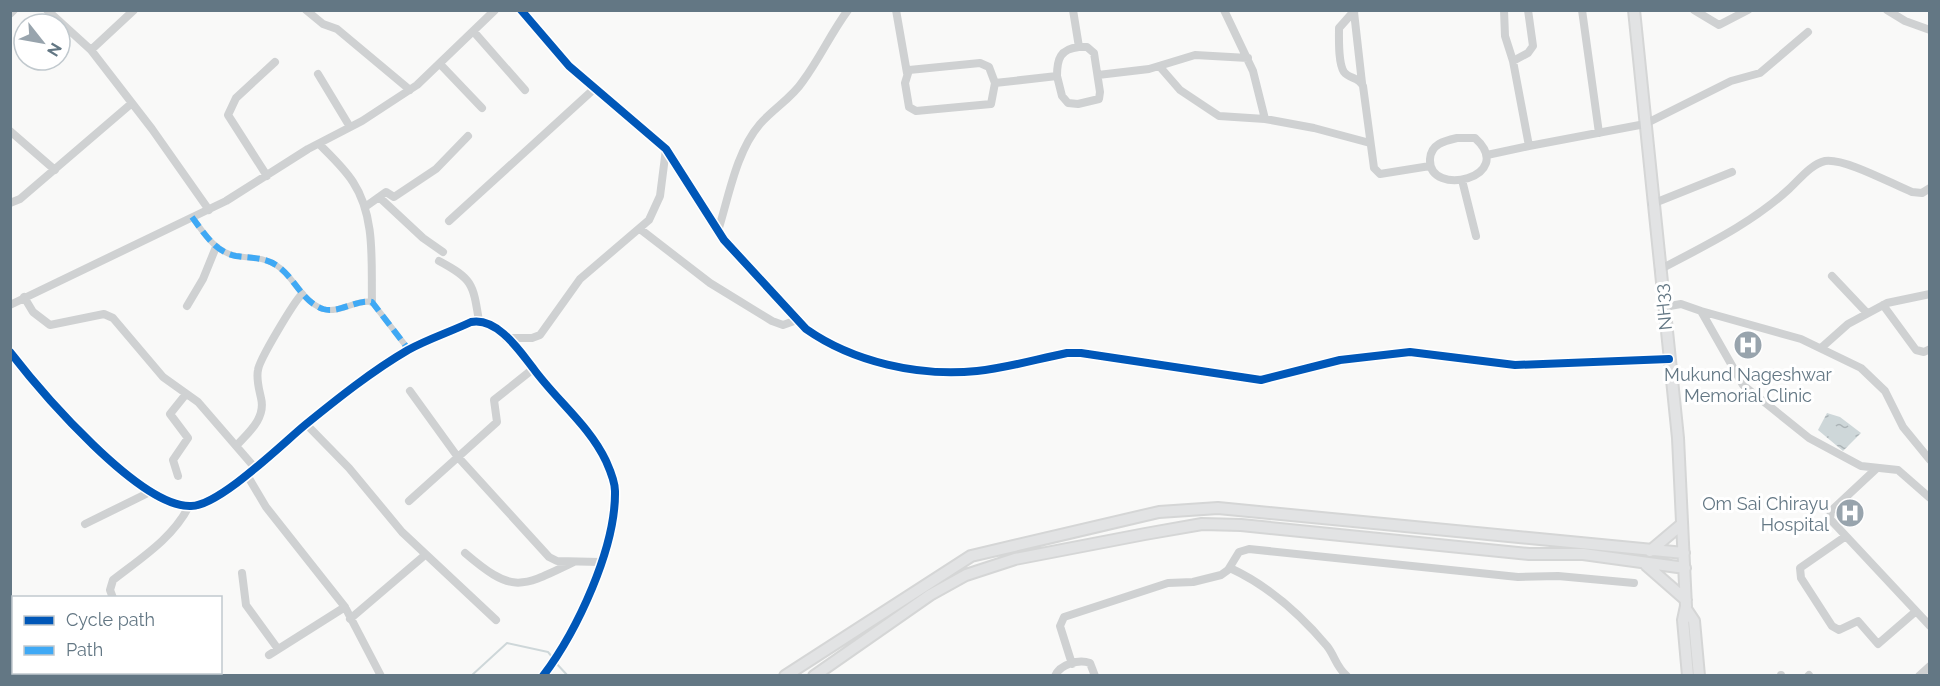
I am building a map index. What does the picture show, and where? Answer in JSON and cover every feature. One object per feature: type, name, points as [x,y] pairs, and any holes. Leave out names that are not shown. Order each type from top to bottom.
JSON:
[{"type":"main road","name":"NH33","points":[[1634,10],[1678,438],[1685,568],[1686,605],[1683,620],[1688,675]]},
{"type":"main road","points":[[785,675],[971,556],[1159,513],[1218,508],[1684,553]]},
{"type":"main road","points":[[814,675],[930,595],[966,575],[1015,560],[1202,524],[1240,525],[1529,554],[1583,554],[1685,568]]},
{"type":"main road","points":[[1650,551],[1682,524]]},
{"type":"main road","points":[[1645,564],[1686,605],[1694,621],[1699,675]]},
{"type":"street","points":[[10,14],[14,10]]},
{"type":"street","points":[[92,50],[134,10]]},
{"type":"street","points":[[306,10],[323,24],[338,29],[410,90]]},
{"type":"street","points":[[17,301],[209,210],[351,127],[410,90],[495,10]]},
{"type":"street","points":[[521,10],[569,66],[666,149],[718,231],[738,257],[797,320],[818,337],[891,366],[913,370],[974,372],[1067,353],[1081,353],[1261,380],[1340,360],[1410,352],[1515,365],[1669,359]]},
{"type":"street","points":[[718,231],[739,163],[749,140],[760,124],[803,81],[829,36],[848,10]]},
{"type":"street","points":[[896,10],[907,73],[907,104],[916,111],[989,105],[994,99],[995,83],[989,67],[980,63],[919,67],[907,73]]},
{"type":"street","points":[[1072,10],[1079,47]]},
{"type":"street","points":[[1224,10],[1248,58],[1265,119]]},
{"type":"street","points":[[1504,10],[1505,36],[1513,61],[1529,146]]},
{"type":"street","points":[[1513,61],[1528,53],[1533,46],[1528,10]]},
{"type":"street","points":[[1582,10],[1599,133]]},
{"type":"street","points":[[1694,10],[1719,25],[1748,10]]},
{"type":"street","points":[[1887,10],[1905,21],[1929,30]]},
{"type":"street","points":[[1354,11],[1339,28],[1342,67],[1346,74],[1362,83]]},
{"type":"street","points":[[1354,11],[1374,168],[1380,174],[1430,166]]},
{"type":"street","points":[[474,32],[525,90]]},
{"type":"street","points":[[1487,156],[1645,124],[1731,81],[1760,73],[1808,32]]},
{"type":"street","points":[[72,33],[92,50],[209,210]]},
{"type":"street","points":[[1079,47],[1093,51],[1098,75],[1099,99],[1078,104],[1068,103],[1063,98],[1057,76],[1057,63],[1060,55],[1068,49],[1079,47]]},
{"type":"street","points":[[1098,75],[1160,67],[1195,56],[1248,58]]},
{"type":"street","points":[[267,176],[228,115],[236,98],[275,62]]},
{"type":"street","points":[[440,64],[482,108]]},
{"type":"street","points":[[1160,67],[1180,90],[1214,114],[1224,117],[1265,119],[1314,128],[1370,143]]},
{"type":"street","points":[[318,74],[351,127]]},
{"type":"street","points":[[995,83],[1057,76]]},
{"type":"street","points":[[449,221],[594,89]]},
{"type":"street","points":[[10,203],[20,200],[132,103]]},
{"type":"street","points":[[10,131],[55,170]]},
{"type":"street","points":[[365,207],[387,192],[393,198],[436,169],[468,136]]},
{"type":"street","points":[[1457,138],[1475,138],[1484,146],[1487,156],[1484,168],[1476,176],[1462,180],[1446,181],[1438,177],[1430,166],[1433,149],[1439,143],[1457,138]]},
{"type":"street","points":[[319,144],[353,181],[365,207],[370,231],[372,302],[409,350]]},
{"type":"street","points":[[506,338],[532,338],[540,335],[580,279],[649,220],[657,205],[666,149]]},
{"type":"street","points":[[1659,270],[1744,224],[1786,192],[1813,166],[1825,161],[1839,162],[1912,192],[1922,193],[1929,188]]},
{"type":"street","points":[[1653,204],[1732,172]]},
{"type":"street","points":[[1462,180],[1476,236]]},
{"type":"street","points":[[379,197],[423,238],[443,252]]},
{"type":"street","points":[[192,217],[216,247],[228,254],[276,264],[302,294],[319,307],[328,310],[372,302]]},
{"type":"street","points":[[640,229],[710,283],[772,321],[783,325],[797,320]]},
{"type":"street","points":[[187,306],[203,279],[216,247]]},
{"type":"street","points":[[439,261],[460,272],[472,283],[479,321]]},
{"type":"street","points":[[1832,276],[1867,313]]},
{"type":"street","points":[[237,445],[261,415],[262,403],[258,375],[260,364],[291,305],[302,294]]},
{"type":"street","points":[[1821,348],[1840,330],[1867,313],[1883,305],[1929,294]]},
{"type":"street","points":[[10,295],[50,325],[104,314],[111,316],[162,377],[198,402],[255,468]]},
{"type":"street","points":[[1664,307],[1681,304],[1793,337],[1861,368],[1879,383],[1891,401],[1903,427],[1929,460]]},
{"type":"street","points":[[1883,305],[1912,346],[1920,352],[1929,349]]},
{"type":"street","points":[[1701,311],[1737,378],[1758,399],[1809,438],[1837,454],[1861,466],[1892,468],[1905,474],[1929,498]]},
{"type":"street","points":[[10,352],[62,412],[135,482],[168,502],[189,507],[207,501],[246,475],[306,424],[409,350],[479,321],[490,324],[506,338],[596,444],[615,489],[614,507],[600,562],[575,622],[543,675]]},
{"type":"street","points":[[409,501],[456,456],[498,421],[493,405],[496,398],[533,369]]},
{"type":"street","points":[[410,391],[456,456],[549,557],[557,561],[600,562]]},
{"type":"street","points":[[178,476],[173,460],[188,438],[170,414],[186,394]]},
{"type":"street","points":[[306,424],[425,555],[496,620]]},
{"type":"street","points":[[1877,468],[1831,511],[1830,519],[1929,626]]},
{"type":"street","points":[[246,475],[266,507],[345,607],[381,675]]},
{"type":"street","points":[[85,524],[150,492]]},
{"type":"street","points":[[113,596],[110,590],[113,580],[169,536],[181,522],[189,507]]},
{"type":"street","points":[[1846,536],[1800,568],[1801,578],[1832,626],[1839,630],[1858,621],[1878,644],[1915,612]]},
{"type":"street","points":[[1072,664],[1060,627],[1064,617],[1168,583],[1193,582],[1221,575],[1230,568],[1239,552],[1254,549],[1518,577],[1558,576],[1634,583]]},
{"type":"street","points":[[465,553],[494,577],[512,584],[538,579],[576,561]]},
{"type":"street","points":[[350,619],[425,555]]},
{"type":"street","points":[[1230,568],[1264,586],[1289,608],[1328,647],[1337,665],[1347,675]]},
{"type":"street","points":[[242,573],[246,605],[278,649]]},
{"type":"street","points":[[269,655],[345,607]]},
{"type":"street","points":[[1055,675],[1059,669],[1072,664],[1088,662],[1095,675]]},
{"type":"street","points":[[1919,675],[1929,666]]},
{"type":"water","points":[[1827,413],[1840,417],[1861,433],[1843,451],[1818,430]]},
{"type":"waterway","points":[[471,676],[507,643],[548,652],[553,658]]},
{"type":"waterway","points":[[556,663],[568,676]]},
{"type":"marked path","points":[[192,217],[216,246],[229,254],[267,260],[276,265],[288,275],[309,300],[323,309],[335,310],[372,302],[409,350]]},
{"type":"cycle path","points":[[521,10],[569,66],[666,149],[724,240],[806,329],[844,350],[887,365],[932,372],[977,371],[1067,353],[1081,353],[1261,380],[1340,360],[1410,352],[1515,365],[1669,359]]},
{"type":"cycle path","points":[[10,352],[67,419],[119,469],[170,502],[191,506],[203,503],[233,485],[342,395],[408,350],[471,322],[490,325],[514,344],[591,436],[606,461],[615,487],[614,513],[602,563],[569,636],[543,676]]},
{"type":"place","name":"Mukund Nageshwar Memorial Clinic","points":[[1748,345]]},
{"type":"place","name":"Om Sai Chirayu Hospital","points":[[1850,513]]}]
